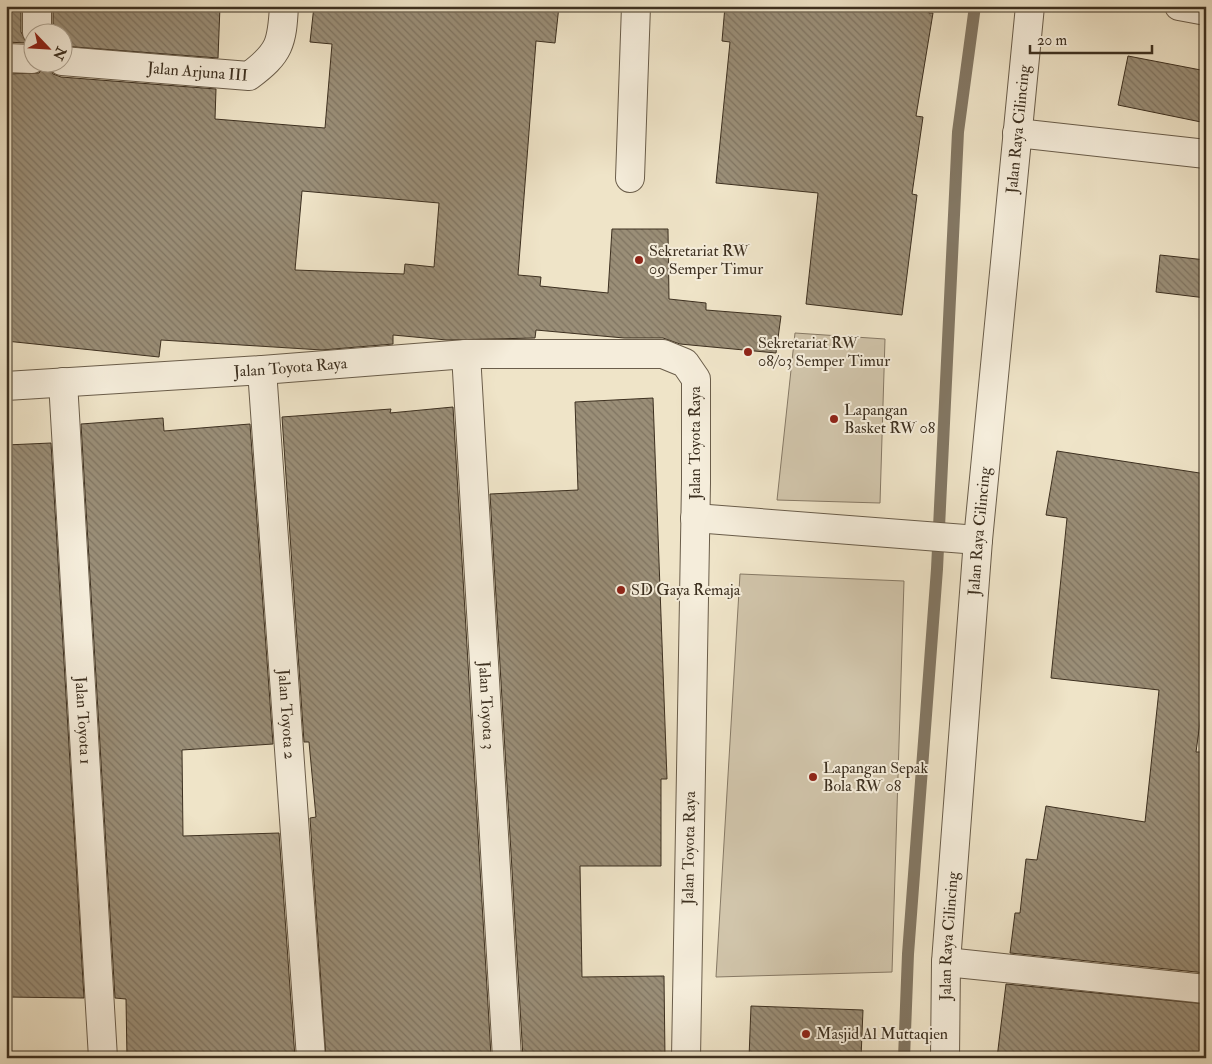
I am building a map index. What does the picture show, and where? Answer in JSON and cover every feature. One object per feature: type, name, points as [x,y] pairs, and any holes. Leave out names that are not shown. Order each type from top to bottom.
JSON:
[{"type":"street","points":[[37,6],[37,22]]},
{"type":"street","name":"Jalan Arjuna III","points":[[72,63],[250,76],[269,61],[282,38],[284,6]]},
{"type":"street","points":[[630,178],[636,6]]},
{"type":"street","name":"Jalan Raya Cilincing","points":[[945,1058],[946,962],[965,539],[1017,133],[1030,6]]},
{"type":"street","points":[[1179,6],[1206,11]]},
{"type":"street","points":[[6,58],[22,59]]},
{"type":"street","points":[[1017,133],[1206,154]]},
{"type":"street","name":"Jalan Toyota Raya","points":[[6,386],[262,370],[466,354],[663,354],[685,363],[696,379],[686,1058]]},
{"type":"street","name":"Jalan Toyota 3","points":[[466,354],[508,1058]]},
{"type":"street","name":"Jalan Toyota 2","points":[[262,370],[311,1058]]},
{"type":"street","name":"Jalan Toyota 1","points":[[62,382],[103,1058]]},
{"type":"street","points":[[695,518],[895,532],[965,539]]},
{"type":"street","points":[[946,962],[1206,989]]},
{"type":"shaded area","name":"Lapangan Basket RW 08","points":[[795,333],[885,339],[880,503],[777,500]]},
{"type":"shaded area","name":"Lapangan Sepak Bola RW 08","points":[[740,574],[904,581],[892,972],[716,977]]},
{"type":"building","points":[[6,6],[21,6],[22,43],[6,42]]},
{"type":"building","points":[[53,6],[220,6],[218,58],[72,47],[72,22],[53,22]]},
{"type":"building","points":[[314,6],[559,6],[555,43],[536,41],[518,275],[541,277],[540,286],[608,293],[612,229],[668,229],[669,299],[706,303],[706,310],[781,316],[776,353],[680,344],[663,338],[624,338],[536,330],[535,338],[447,340],[393,335],[393,344],[322,350],[161,340],[159,357],[6,341],[6,74],[52,72],[61,77],[216,89],[215,119],[325,128],[332,44],[310,42]],"holes":[[[302,191],[439,203],[434,267],[405,264],[404,274],[295,270]]]},
{"type":"building","points":[[725,6],[929,6],[929,13],[933,13],[916,116],[923,117],[912,194],[917,195],[902,315],[806,304],[818,193],[716,183],[730,42],[722,41]]},
{"type":"building","points":[[1128,56],[1206,71],[1206,123],[1118,105]]},
{"type":"building","points":[[1160,255],[1206,260],[1206,298],[1156,292]]},
{"type":"building","points":[[653,398],[667,779],[661,779],[661,866],[580,866],[582,977],[664,976],[665,1058],[523,1058],[490,494],[578,490],[575,402]]},
{"type":"building","points":[[453,407],[491,1056],[326,1058],[310,818],[316,817],[309,742],[304,742],[282,417],[391,409],[390,413]]},
{"type":"building","points":[[163,418],[164,431],[250,424],[273,744],[182,750],[183,836],[279,833],[295,1058],[127,1058],[126,999],[115,998],[81,424]]},
{"type":"building","points":[[51,443],[84,998],[6,997],[6,445]]},
{"type":"building","points":[[1057,451],[1206,474],[1206,678],[1196,752],[1206,752],[1206,973],[1010,953],[1015,913],[1020,913],[1026,859],[1037,860],[1046,806],[1145,822],[1159,690],[1051,678],[1067,518],[1046,515]]},
{"type":"building","points":[[1006,984],[1206,1004],[1206,1058],[997,1058]]},
{"type":"building","name":"Masjid Al Muttaqien","points":[[751,1006],[863,1010],[861,1058],[749,1058]]},
{"type":"waterway","points":[[904,1058],[908,954],[937,569],[958,132],[975,6]]},
{"type":"place","name":"Sekretariat RW 09 Semper Timur","points":[[639,260]]},
{"type":"place","name":"Sekretariat RW 08/03 Semper Timur","points":[[748,352]]},
{"type":"place","name":"Lapangan Basket RW 08","points":[[834,419]]},
{"type":"place","name":"SD Gaya Remaja","points":[[621,590]]},
{"type":"place","name":"Lapangan Sepak Bola RW 08","points":[[813,777]]},
{"type":"place","name":"Masjid Al Muttaqien","points":[[806,1034]]}]
